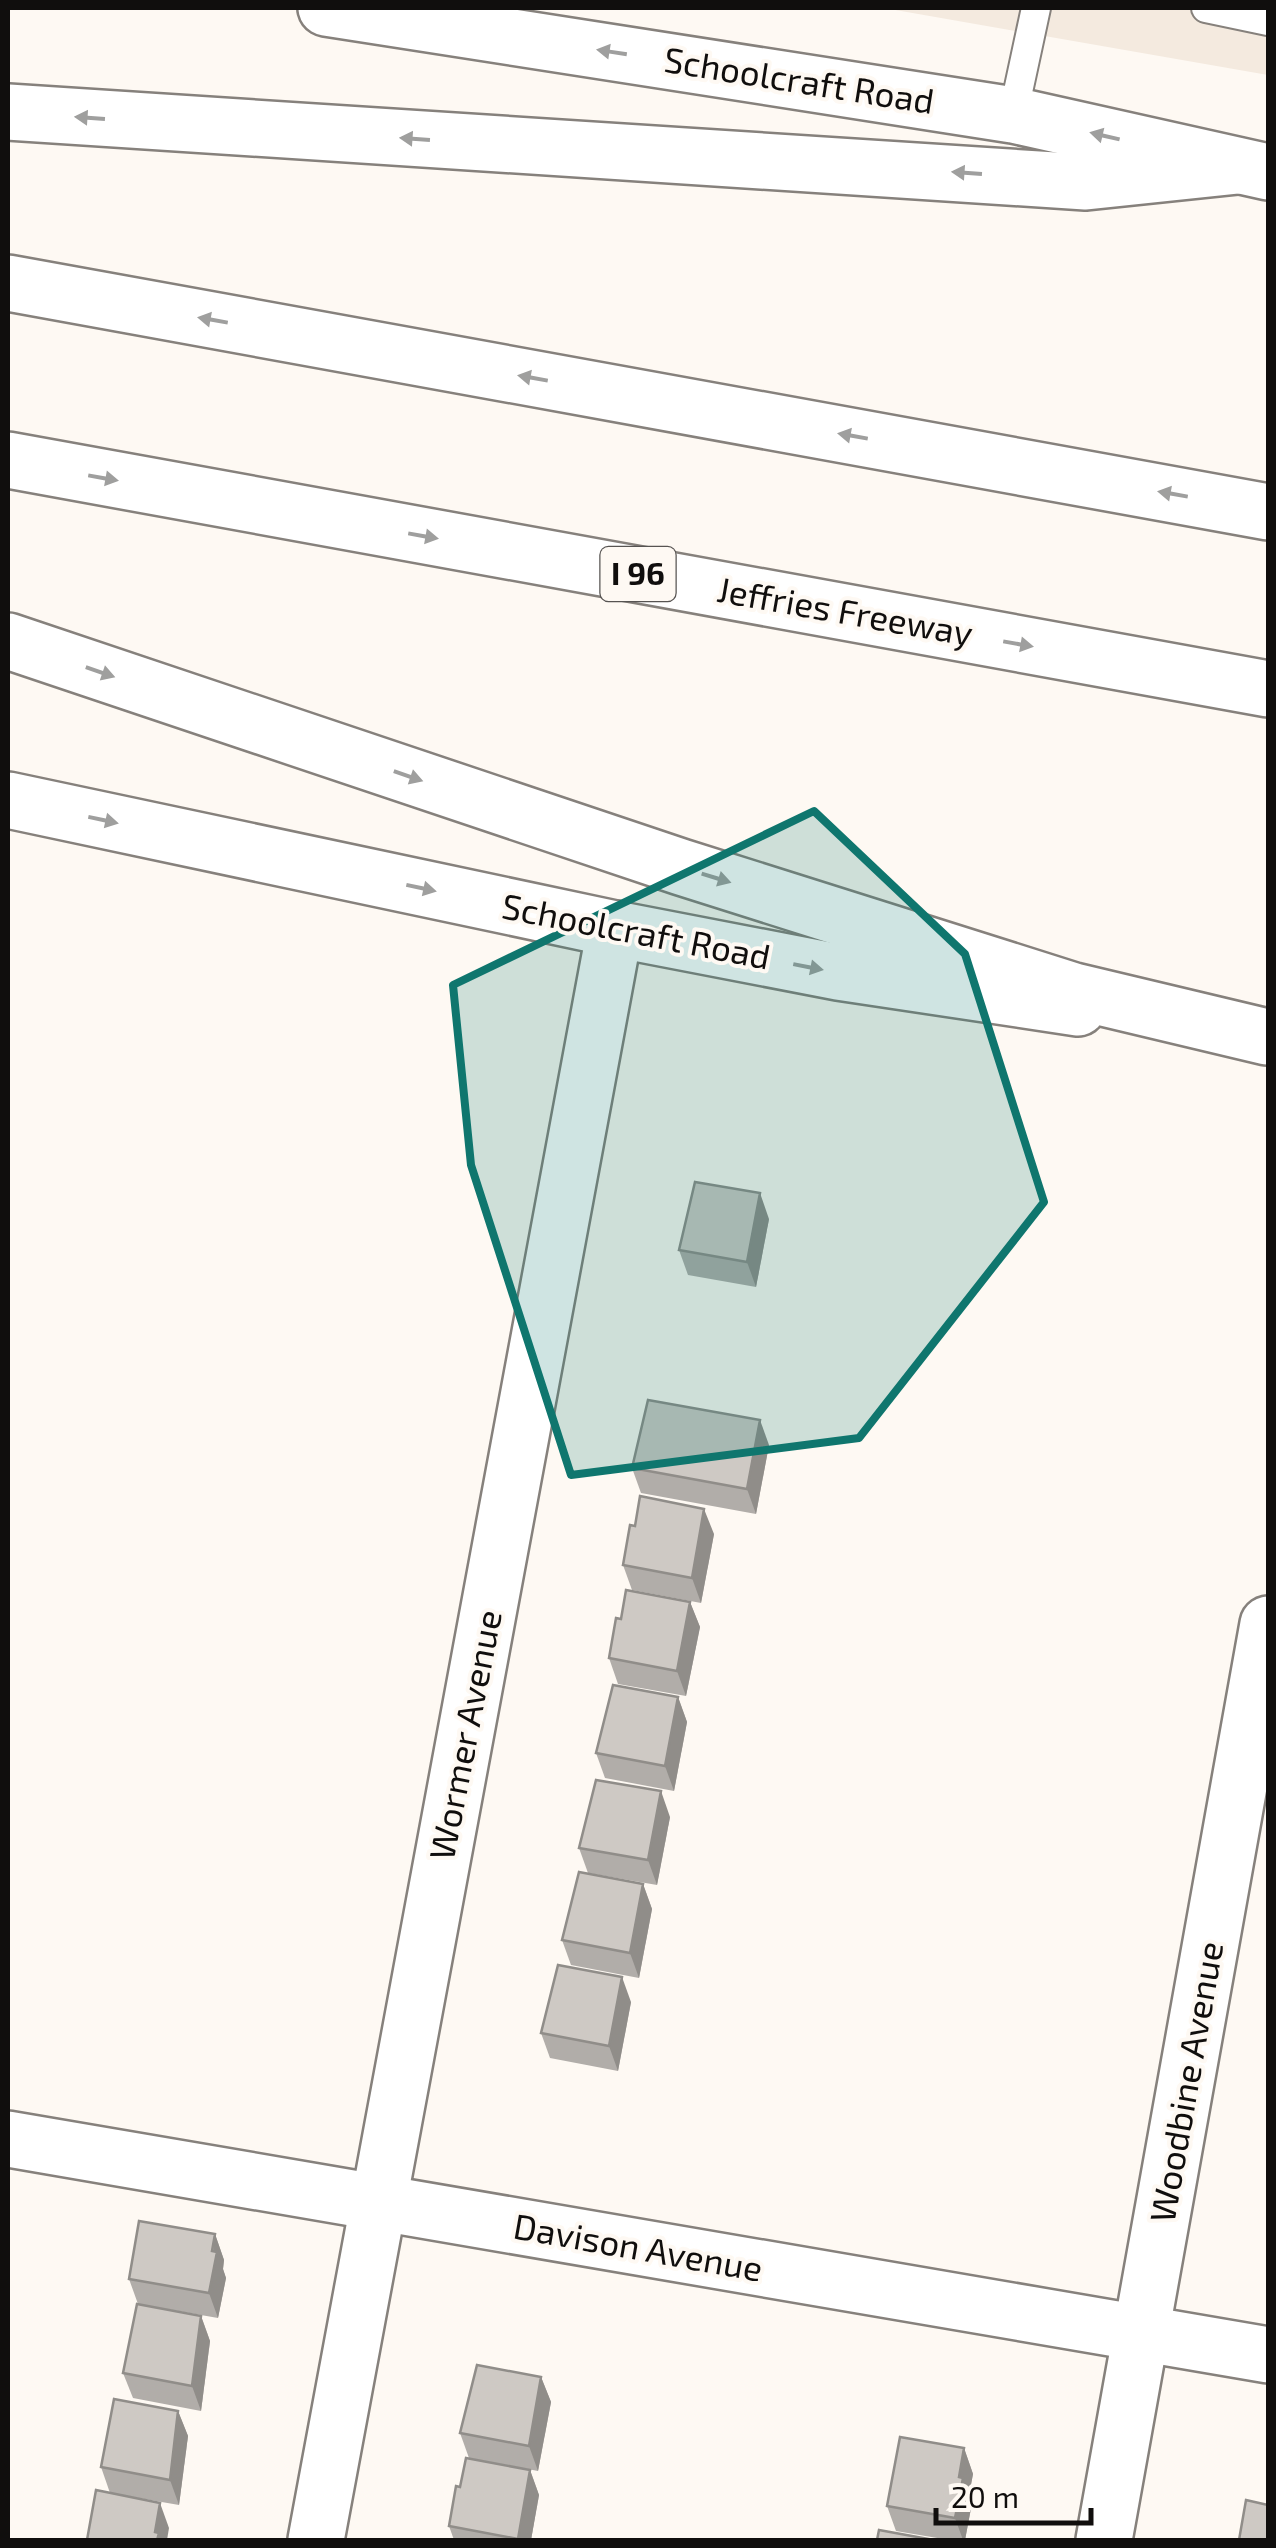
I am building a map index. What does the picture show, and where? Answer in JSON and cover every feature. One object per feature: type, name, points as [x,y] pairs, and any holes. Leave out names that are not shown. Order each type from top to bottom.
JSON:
[{"type":"main road","name":"Schoolcraft Road","points":[[326,8],[1013,115],[1253,169]]},
{"type":"main road","points":[[8,112],[1086,182],[1253,169]]},
{"type":"main road","points":[[8,283],[1268,512]]},
{"type":"main road","name":"Jeffries Freeway","points":[[8,460],[1268,690]]},
{"type":"main road","points":[[8,641],[1074,991],[1268,1037]]},
{"type":"main road","name":"Schoolcraft Road","points":[[8,800],[614,929],[838,972],[1268,1037]]},
{"type":"main road","name":"Wormer Avenue","points":[[316,2540],[614,929]]},
{"type":"main road","name":"Woodbine Avenue","points":[[1104,2540],[1268,1624]]},
{"type":"main road","name":"Davison Avenue","points":[[8,2139],[1268,2356]]},
{"type":"lane","points":[[1013,115],[1036,8]]},
{"type":"lane","points":[[1219,9],[1268,21]]},
{"type":"highlighted area","points":[[814,811],[965,954],[1044,1202],[859,1438],[571,1475],[471,1165],[453,985]]},
{"type":"shaded area","points":[[884,8],[1268,8],[1268,75]]},
{"type":"building","points":[[695,1182],[760,1193],[747,1262],[679,1250]]},
{"type":"building","points":[[648,1400],[760,1420],[747,1489],[632,1468]]},
{"type":"building","points":[[640,1496],[704,1509],[692,1578],[623,1565]]},
{"type":"building","points":[[626,1590],[690,1602],[677,1671],[609,1658]]},
{"type":"building","points":[[613,1685],[678,1697],[665,1766],[596,1753]]},
{"type":"building","points":[[596,1780],[661,1791],[648,1860],[579,1848]]},
{"type":"building","points":[[579,1872],[643,1884],[630,1953],[562,1940]]},
{"type":"building","points":[[558,1965],[622,1977],[609,2046],[541,2033]]},
{"type":"building","points":[[139,2221],[215,2234],[212,2251],[217,2252],[209,2293],[129,2279]]},
{"type":"building","points":[[137,2304],[201,2316],[192,2386],[123,2373]]},
{"type":"building","points":[[477,2365],[541,2377],[529,2446],[460,2433]]},
{"type":"building","points":[[114,2399],[178,2411],[170,2480],[101,2467]]},
{"type":"building","points":[[900,2437],[964,2448],[955,2518],[887,2506]]},
{"type":"building","points":[[466,2458],[530,2470],[518,2539],[449,2526]]},
{"type":"building","points":[[96,2490],[160,2503],[157,2540],[87,2540]]},
{"type":"building","points":[[1246,2500],[1268,2505],[1268,2540],[1239,2540]]},
{"type":"building","points":[[879,2530],[934,2540],[877,2540]]}]
